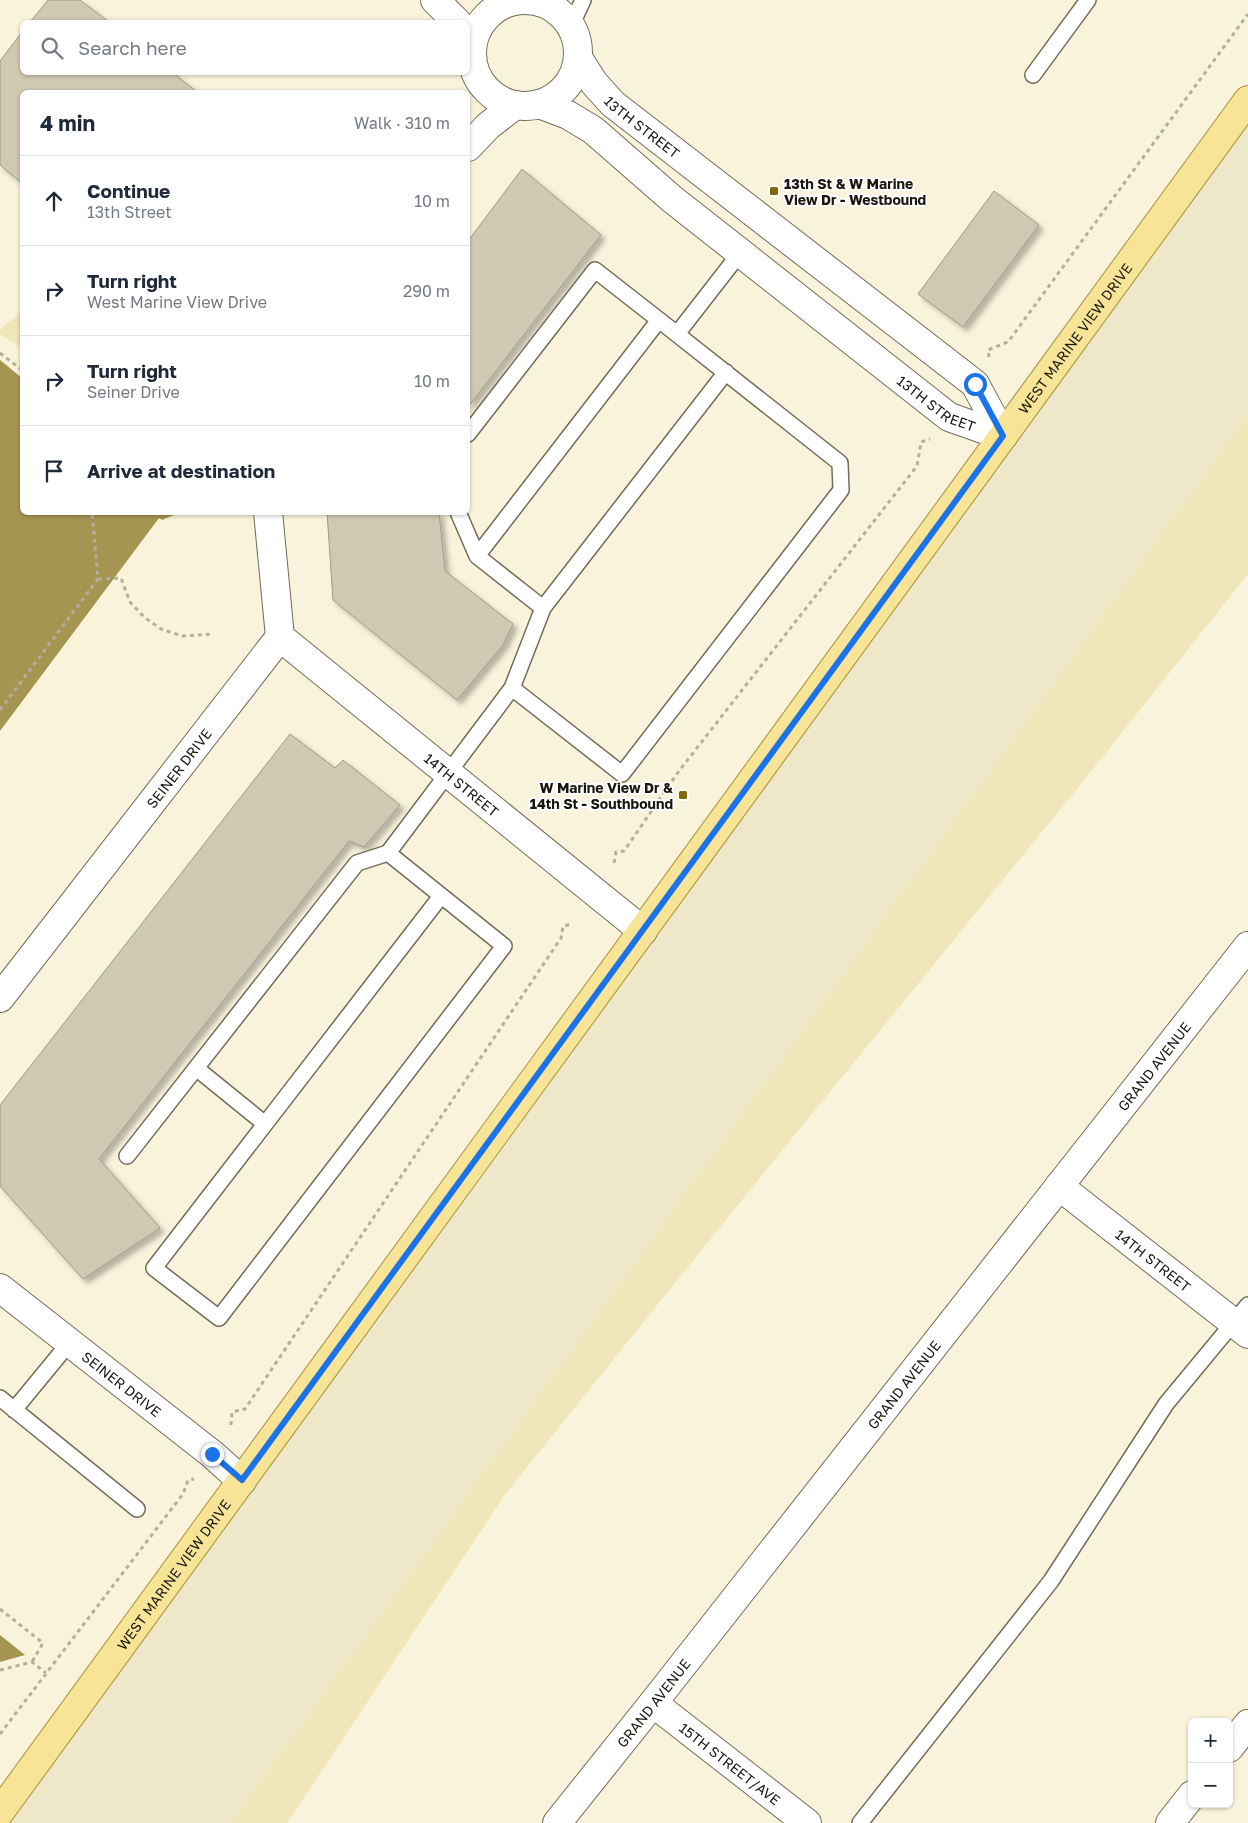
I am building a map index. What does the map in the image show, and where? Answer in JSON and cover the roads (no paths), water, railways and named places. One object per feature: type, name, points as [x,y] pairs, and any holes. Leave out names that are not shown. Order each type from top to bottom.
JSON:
[{"type":"main road","name":"WEST MARINE VIEW DRIVE","points":[[0,1812],[1248,100]]},
{"type":"street","points":[[435,0],[454,20]]},
{"type":"street","points":[[470,145],[488,126],[527,105],[554,98],[566,88],[574,74],[578,58],[577,42],[571,26],[560,13],[546,4],[516,1],[495,10],[485,19],[470,40],[473,57],[472,83],[482,83],[502,101],[527,105]]},
{"type":"street","name":"13TH STREET","points":[[578,58],[594,83],[613,104],[975,384],[1003,436]]},
{"type":"street","name":"13TH STREET","points":[[527,105],[568,115],[593,130],[672,199],[949,417],[1003,436]]},
{"type":"street","points":[[268,515],[280,637]]},
{"type":"street","name":"14TH STREET","points":[[280,637],[643,931]]},
{"type":"street","name":"SEINER DRIVE","points":[[0,998],[280,637]]},
{"type":"street","name":"GRAND AVENUE","points":[[557,1823],[653,1704],[1248,946]]},
{"type":"street","name":"14TH STREET","points":[[1059,1186],[1243,1321]]},
{"type":"street","name":"SEINER DRIVE","points":[[0,1288],[212,1454],[242,1480]]},
{"type":"street","name":"15TH STREET/AVE","points":[[653,1704],[807,1823]]},
{"type":"street","points":[[1233,1743],[1248,1724]]},
{"type":"street","points":[[1170,1823],[1188,1800]]},
{"type":"lane","points":[[571,26],[583,0]]},
{"type":"lane","points":[[1033,75],[1088,0]]},
{"type":"lane","points":[[677,334],[740,253]]},
{"type":"lane","points":[[470,431],[596,270],[840,463],[841,490],[622,774],[512,688]]},
{"type":"lane","points":[[477,556],[659,320]]},
{"type":"lane","points":[[127,1156],[357,863],[388,853],[512,688],[543,608],[726,372]]},
{"type":"lane","points":[[459,515],[477,556],[543,608]]},
{"type":"lane","points":[[388,853],[442,896],[504,946],[219,1318],[154,1268],[442,896]]},
{"type":"lane","points":[[196,1068],[265,1124]]},
{"type":"lane","points":[[860,1823],[1051,1581],[1166,1404],[1243,1321]]},
{"type":"lane","points":[[14,1410],[70,1342]]},
{"type":"lane","points":[[0,1398],[137,1509]]},
{"type":"place","name":"13th St & W Marine View Dr - Westbound","points":[[774,191]]},
{"type":"place","name":"W Marine View Dr & 14th St - Southbound","points":[[683,795]]}]
